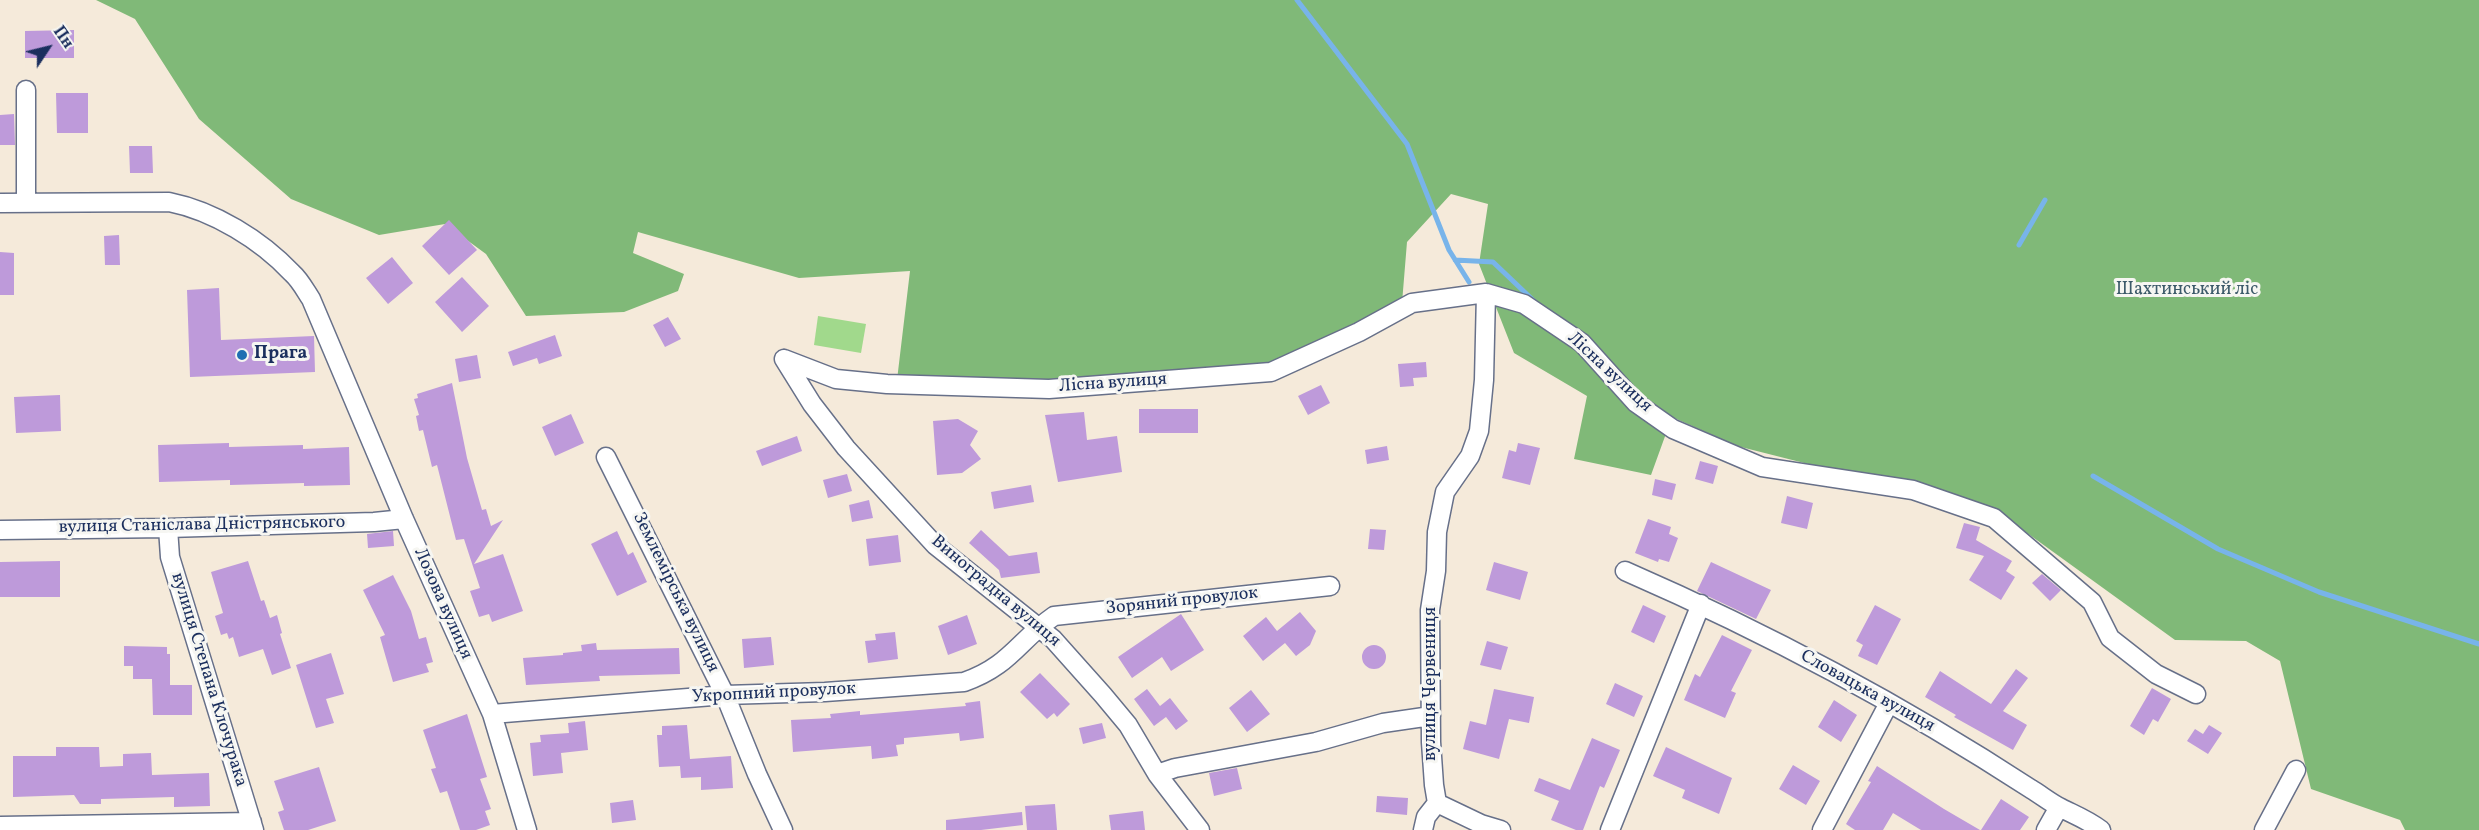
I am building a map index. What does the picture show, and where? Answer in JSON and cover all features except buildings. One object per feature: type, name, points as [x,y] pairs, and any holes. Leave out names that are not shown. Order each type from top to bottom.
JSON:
[{"type":"street","points":[[26,90],[26,203]]},
{"type":"street","name":"Лозова вулиця","points":[[0,203],[169,202],[189,207],[238,231],[273,254],[295,274],[311,299],[404,519],[492,714],[527,830]]},
{"type":"street","name":"Лісна вулиця","points":[[784,359],[836,380],[887,384],[1038,388],[1271,372],[1359,332],[1412,303],[1486,293],[1524,304],[1582,343],[1636,403],[1673,429],[1762,467],[1913,490],[1994,518],[2092,602],[2110,638],[2156,674],[2196,694]]},
{"type":"street","name":"вулиця Червениця","points":[[1437,803],[1431,716],[1430,610],[1436,571],[1437,532],[1445,492],[1470,456],[1479,431],[1484,380],[1486,293]]},
{"type":"street","name":"Виноградна вулиця","points":[[784,359],[812,404],[846,448],[935,545],[1053,639],[1122,717],[1157,774],[1200,830]]},
{"type":"street","name":"Землемірська вулиця","points":[[606,457],[725,695],[783,830]]},
{"type":"street","name":"вулиця Станіслава Дністрянського","points":[[0,530],[168,528],[374,522],[404,519]]},
{"type":"street","name":"вулиця Степана Клочурака","points":[[168,528],[170,557],[253,826]]},
{"type":"street","name":"Словацька вулиця","points":[[1625,571],[1701,604],[1796,652],[1999,768],[2060,807],[2089,820],[2101,830]]},
{"type":"street","name":"Зоряний провулок","points":[[1037,627],[1054,616],[1330,586]]},
{"type":"street","points":[[1610,830],[1701,604]]},
{"type":"street","name":"Укропний провулок","points":[[492,714],[725,695],[825,692],[964,682],[984,675],[1000,665],[1023,644],[1037,627]]},
{"type":"street","points":[[1822,830],[1889,704]]},
{"type":"street","points":[[1157,774],[1175,768],[1316,742],[1383,723],[1431,716]]},
{"type":"street","points":[[2264,830],[2296,771]]},
{"type":"street","points":[[1423,830],[1426,817],[1437,803],[1481,824],[1501,830]]},
{"type":"street","points":[[2046,830],[2060,807]]},
{"type":"street","points":[[0,826],[253,826]]},
{"type":"green space","name":"Шахтинський ліс","points":[[96,0],[2479,0],[2479,830],[2405,830],[2400,820],[2311,789],[2280,661],[2246,641],[2175,640],[1998,512],[1737,446],[1672,417],[1651,475],[1574,459],[1587,396],[1514,353],[1479,264],[1488,204],[1451,194],[1407,242],[1402,303],[1306,358],[1210,380],[1027,389],[897,380],[910,271],[799,278],[638,232],[633,253],[684,274],[678,291],[624,312],[526,316],[486,254],[445,224],[379,235],[291,199],[199,119],[135,19]]},
{"type":"green space","points":[[818,316],[866,324],[861,353],[814,345]]},
{"type":"waterway","points":[[1297,0],[1407,144],[1449,250],[1469,282]]},
{"type":"waterway","points":[[2019,245],[2045,200]]},
{"type":"waterway","points":[[1455,260],[1493,262],[1535,302]]},
{"type":"waterway","points":[[2093,476],[2218,549],[2319,592],[2479,644]]},
{"type":"place","name":"Прага","points":[[242,355]]}]
